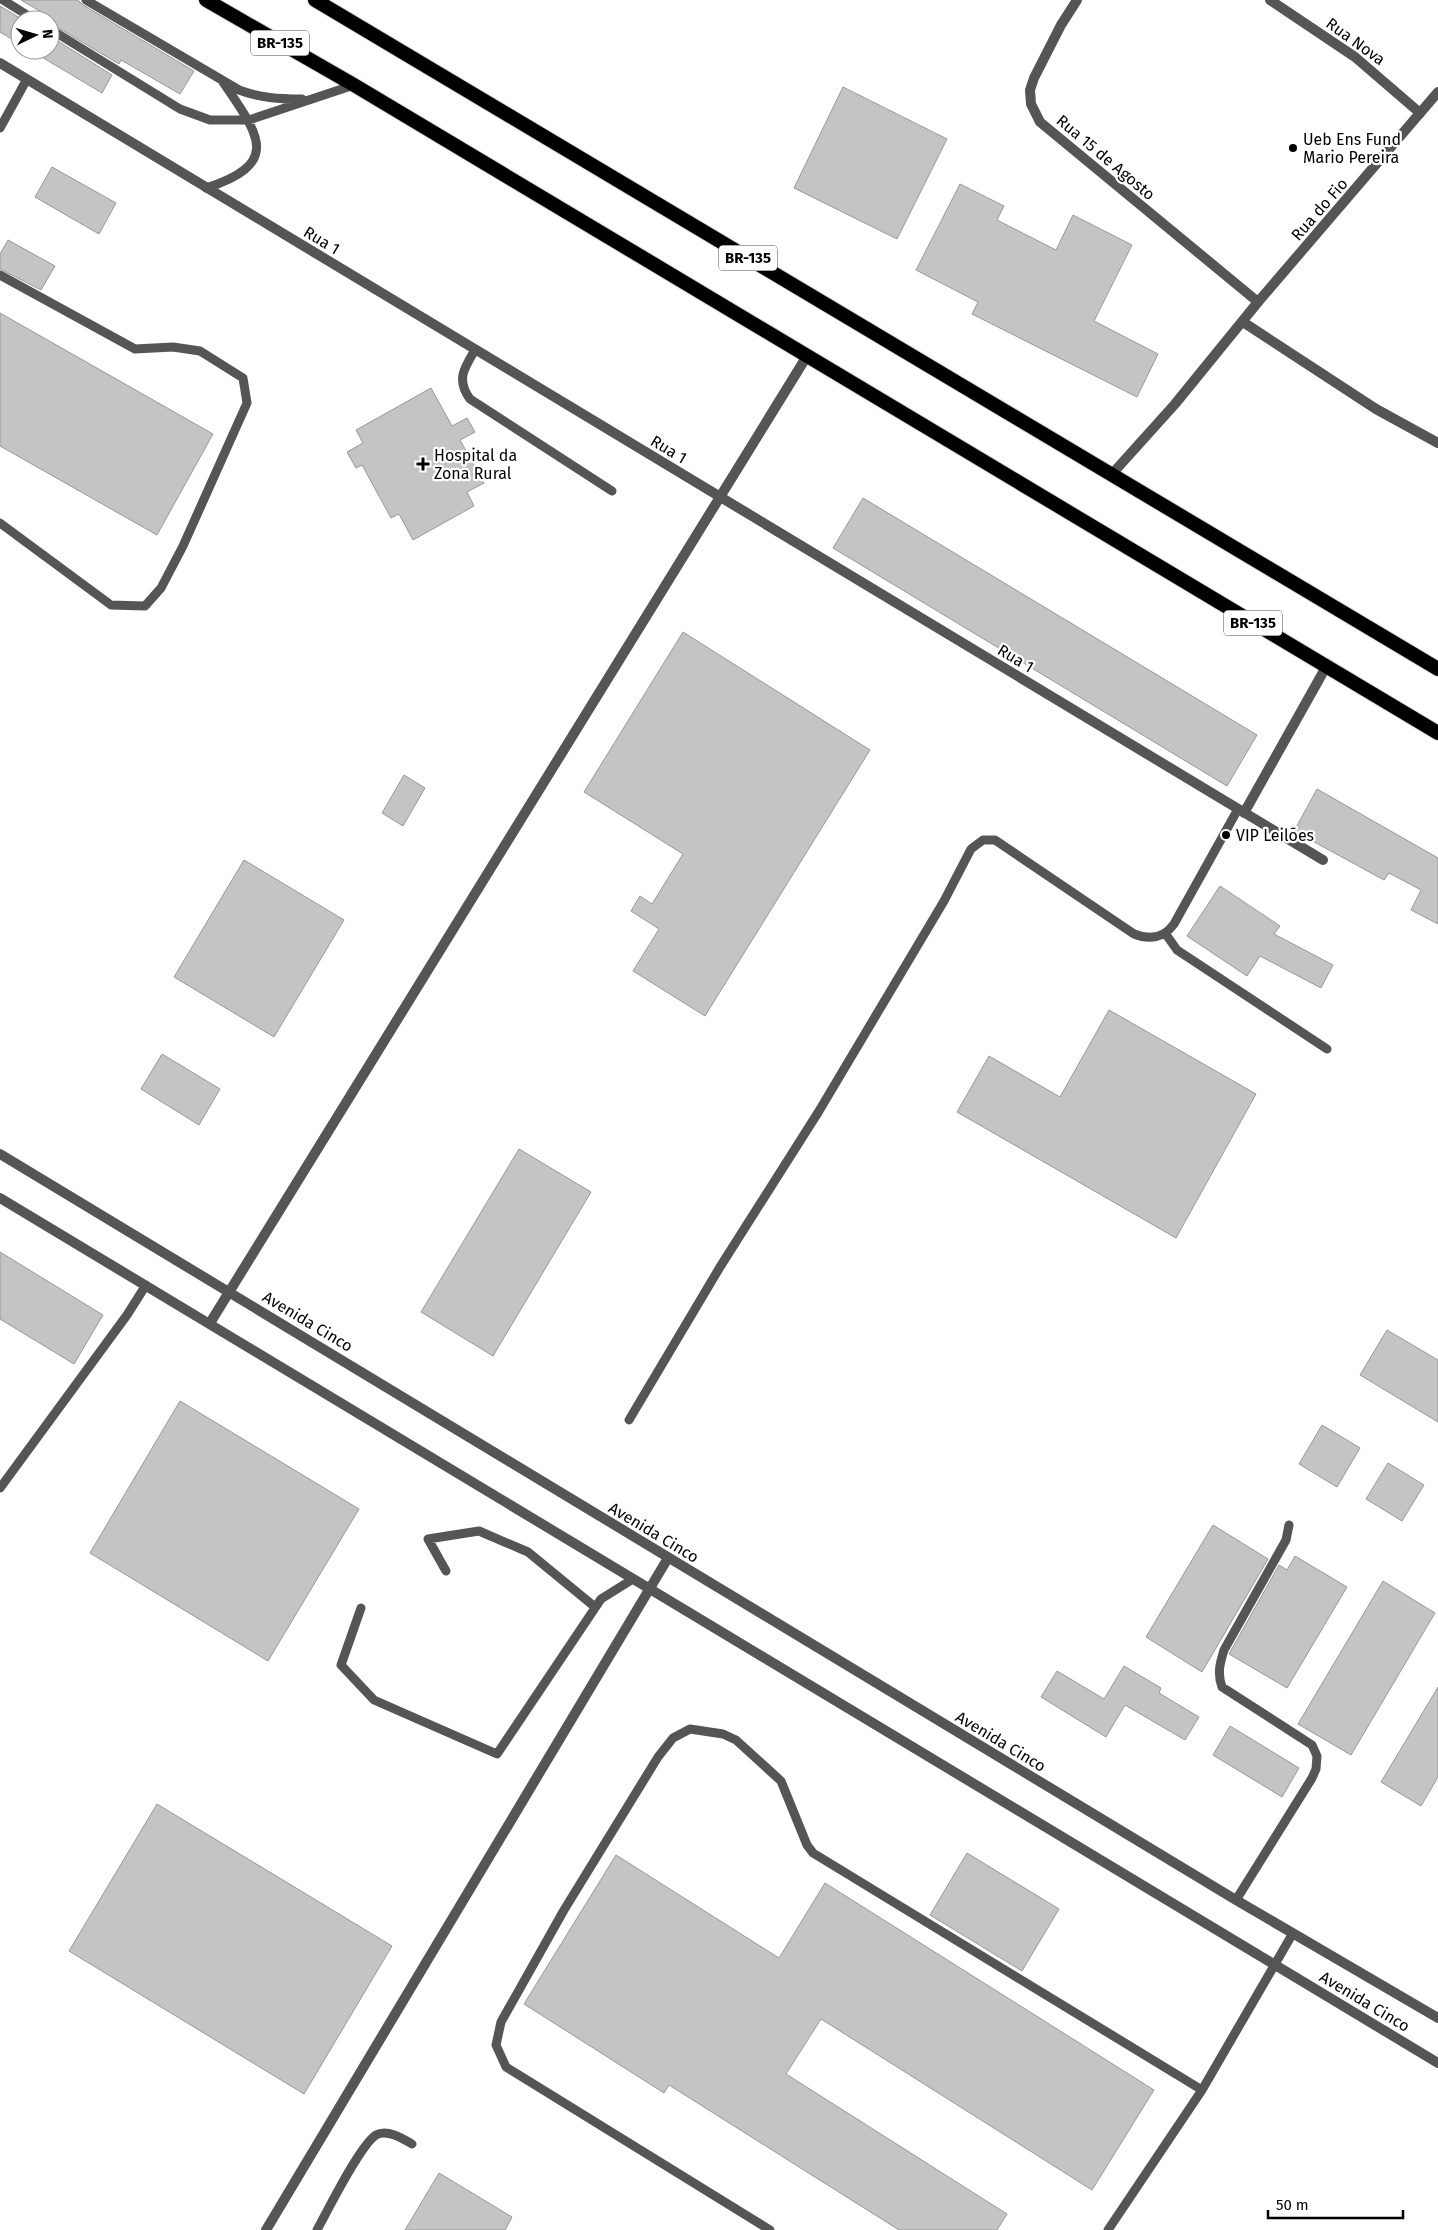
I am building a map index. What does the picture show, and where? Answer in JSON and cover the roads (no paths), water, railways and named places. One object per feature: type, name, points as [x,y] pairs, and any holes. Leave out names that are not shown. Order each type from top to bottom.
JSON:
[{"type":"highway","name":"BR-135","points":[[206,0],[354,85],[1438,733]]},
{"type":"highway","name":"BR-135","points":[[315,0],[1438,669]]},
{"type":"street","name":"Rua 15 de Agosto","points":[[1077,0],[1061,25],[1034,78],[1030,97],[1034,112],[1040,122],[1258,302]]},
{"type":"street","name":"Rua Nova","points":[[1270,0],[1355,57],[1420,113]]},
{"type":"street","name":"Rua 1","points":[[0,64],[1323,860]]},
{"type":"street","name":"Rua do Fio","points":[[1112,474],[1175,404],[1258,302],[1438,92]]},
{"type":"street","points":[[1243,322],[1376,409],[1438,443]]},
{"type":"street","points":[[210,1323],[807,356]]},
{"type":"street","points":[[1241,811],[1326,667]]},
{"type":"street","name":"Avenida Cinco","points":[[0,1154],[230,1291],[668,1558],[1236,1900],[1438,2018]]},
{"type":"street","name":"Avenida Cinco","points":[[0,1198],[1438,2063]]},
{"type":"street","points":[[266,2230],[668,1558]]},
{"type":"lane","points":[[3,0],[19,10]]},
{"type":"lane","points":[[86,0],[223,82],[254,96],[271,99],[312,99]]},
{"type":"lane","points":[[60,35],[180,110],[210,120],[248,120],[354,85]]},
{"type":"lane","points":[[0,128],[26,79]]},
{"type":"lane","points":[[206,188],[235,177],[251,165],[258,144],[248,120],[223,82]]},
{"type":"lane","points":[[0,275],[135,349],[173,347],[200,351],[243,378],[248,403],[183,546],[161,588],[145,606],[111,605],[0,523]]},
{"type":"lane","points":[[475,350],[461,375],[463,388],[470,399],[612,491]]},
{"type":"lane","points":[[630,1420],[720,1267],[819,1111],[944,901],[971,849],[977,843],[988,838],[995,840],[1134,934],[1148,938],[1165,933],[1174,924],[1241,811]]},
{"type":"lane","points":[[1165,933],[1178,950],[1327,1048]]},
{"type":"lane","points":[[0,1488],[127,1315],[146,1285]]},
{"type":"lane","points":[[1236,1900],[1263,1854],[1301,1797],[1316,1768],[1317,1756],[1312,1745],[1222,1687],[1219,1679],[1218,1666],[1224,1650],[1286,1540],[1289,1525]]},
{"type":"lane","points":[[446,1571],[428,1540],[479,1531],[528,1552],[595,1607]]},
{"type":"lane","points":[[361,1608],[341,1665],[374,1700],[497,1754],[601,1599],[633,1579]]},
{"type":"lane","points":[[770,2230],[506,2067],[496,2045],[501,2022],[564,1910],[648,1774],[673,1738],[690,1729],[723,1734],[736,1740],[781,1781],[807,1846],[813,1853],[1202,2090]]},
{"type":"lane","points":[[1108,2230],[1202,2090],[1294,1933]]},
{"type":"lane","points":[[316,2230],[364,2146],[377,2134],[387,2133],[399,2136],[412,2144]]},
{"type":"place","name":"Ueb Ens Fund Mario Pereira","points":[[1293,148]]},
{"type":"place","name":"Hospital da Zona Rural","points":[[423,464]]},
{"type":"place","name":"VIP Leilões","points":[[1226,835]]}]
